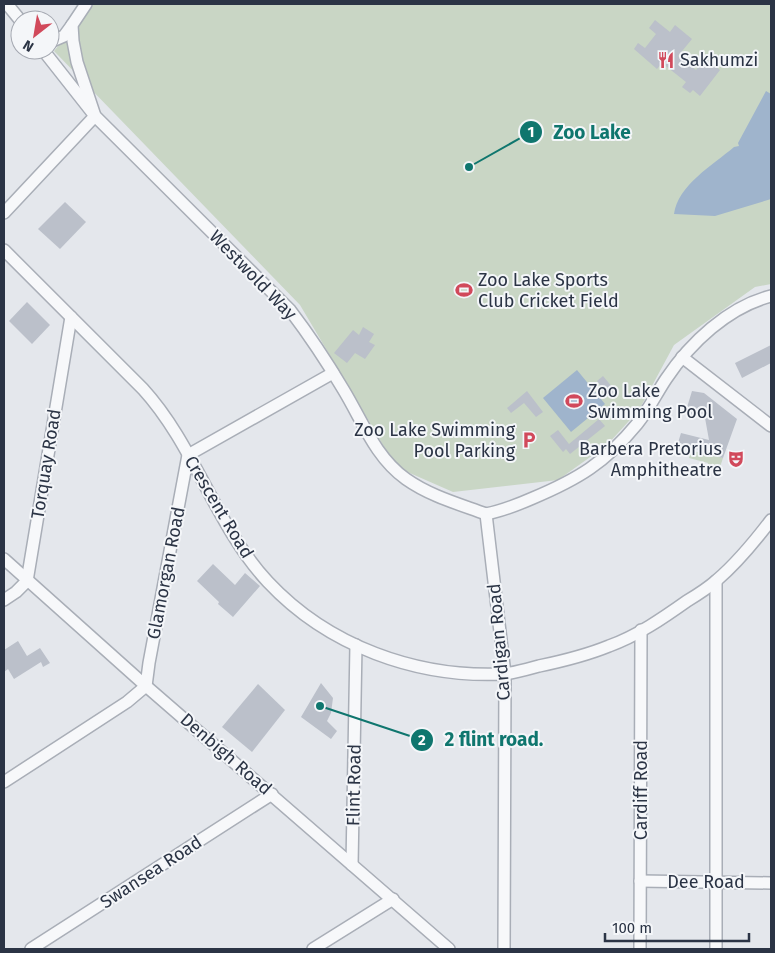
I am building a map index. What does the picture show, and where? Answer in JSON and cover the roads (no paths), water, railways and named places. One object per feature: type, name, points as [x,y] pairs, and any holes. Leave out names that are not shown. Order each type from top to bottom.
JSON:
[{"type":"street","points":[[60,38],[64,36],[86,4]]},
{"type":"street","name":"Westwold Way","points":[[72,25],[77,62],[94,116],[290,310],[333,373],[365,430],[390,466],[432,494],[486,514]]},
{"type":"street","points":[[4,213],[94,116],[51,60]]},
{"type":"street","name":"Crescent Road","points":[[4,250],[159,407],[174,429],[232,535],[245,555],[269,582],[295,608],[322,628],[392,661],[425,669],[505,674],[582,656],[610,646],[675,610],[716,581],[771,520]]},
{"type":"street","points":[[486,514],[509,508],[565,484],[605,457],[641,419],[682,356],[733,313],[771,296]]},
{"type":"street","name":"Torquay Road","points":[[27,581],[71,317]]},
{"type":"street","points":[[682,356],[771,426]]},
{"type":"street","points":[[188,455],[333,373]]},
{"type":"street","name":"Glamorgan Road","points":[[146,686],[188,455]]},
{"type":"street","name":"Cardigan Road","points":[[486,514],[505,674],[504,949]]},
{"type":"street","points":[[759,535],[771,540]]},
{"type":"street","name":"Denbigh Road","points":[[4,559],[146,686],[449,949]]},
{"type":"street","points":[[4,600],[27,581]]},
{"type":"street","points":[[716,581],[716,949]]},
{"type":"street","name":"Cardiff Road","points":[[640,949],[641,630]]},
{"type":"street","name":"Flint Road","points":[[352,865],[356,645]]},
{"type":"street","points":[[4,782],[127,702],[146,686]]},
{"type":"street","name":"Swansea Road","points":[[31,949],[272,794]]},
{"type":"street","name":"Dee Road","points":[[640,882],[771,883]]},
{"type":"street","points":[[313,949],[393,899]]},
{"type":"water","points":[[766,91],[771,94],[771,199],[715,216],[674,214],[682,194],[689,185],[707,168],[734,147],[739,146],[738,143]]},
{"type":"water","name":"Zoo Lake Swimming Pool","points":[[577,370],[605,404],[571,432],[543,398]]},
{"type":"place","name":"Sakhumzi","points":[[666,60]]},
{"type":"place","name":"Zoo Lake","points":[[469,167]]},
{"type":"place","name":"Zoo Lake Sports Club Cricket Field","points":[[464,290]]},
{"type":"place","name":"Zoo Lake Swimming Pool","points":[[574,401]]},
{"type":"place","name":"Zoo Lake Swimming Pool Parking","points":[[529,440]]},
{"type":"place","name":"Barbera Pretorius Amphitheatre","points":[[736,459]]},
{"type":"place","name":"2 flint road.","points":[[320,706]]}]
